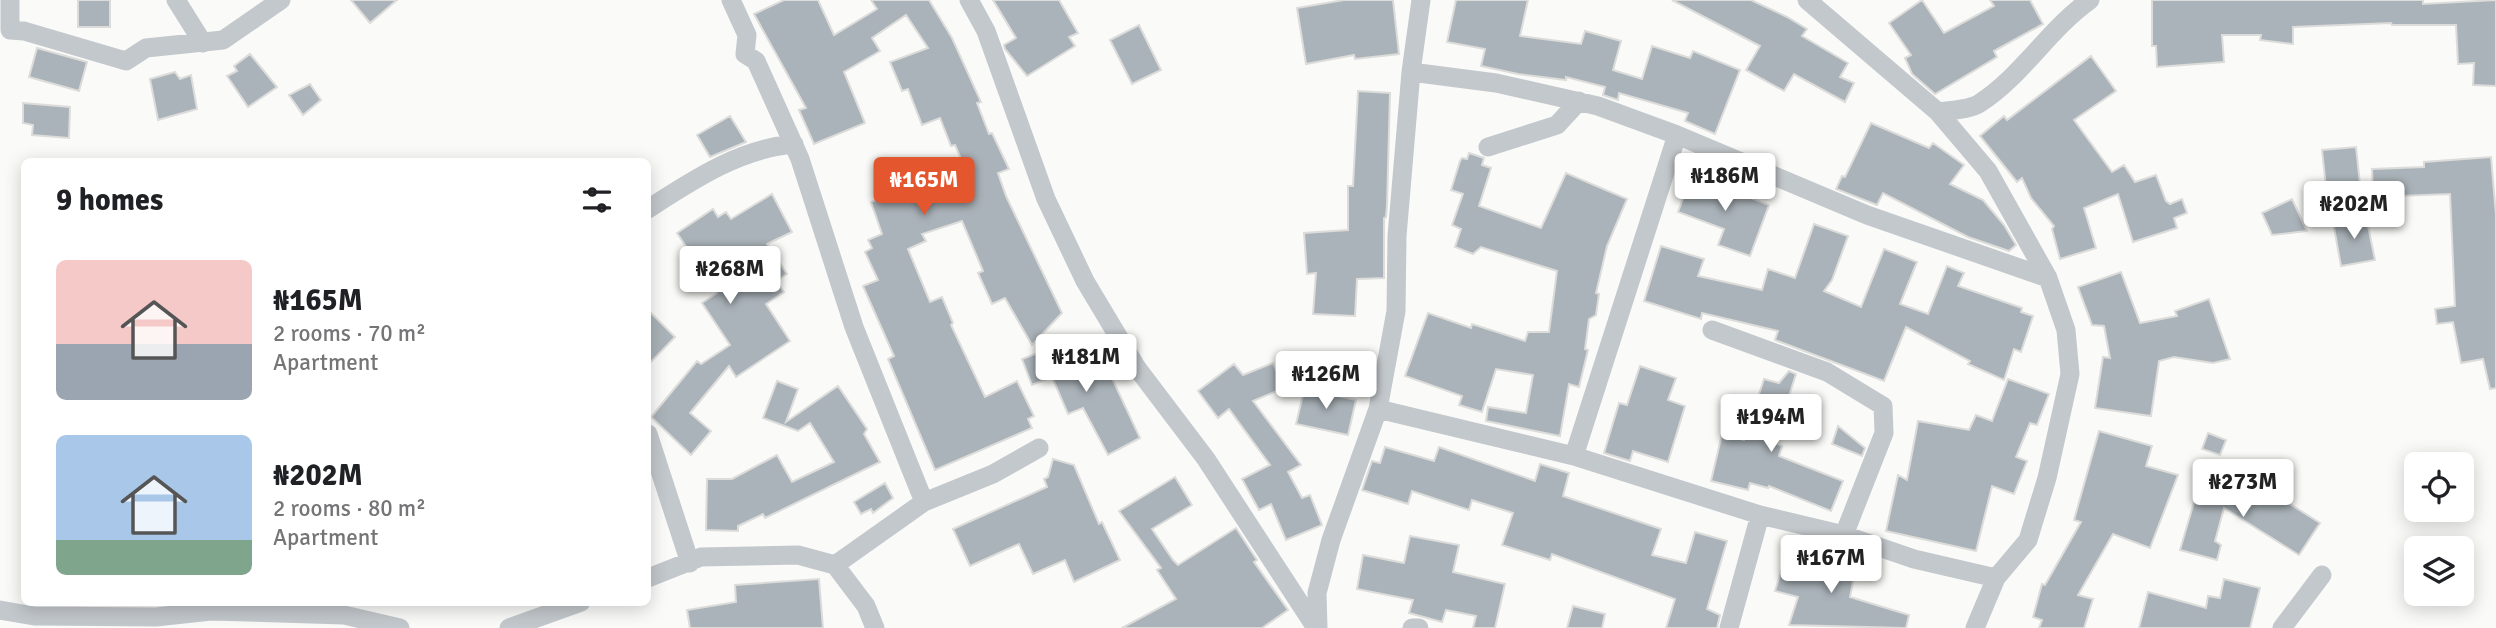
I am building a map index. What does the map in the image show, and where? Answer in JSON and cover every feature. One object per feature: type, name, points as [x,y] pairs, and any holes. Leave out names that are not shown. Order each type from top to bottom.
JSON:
[{"type":"street","points":[[9,0],[10,30],[24,31],[126,61],[146,48],[203,43],[232,36],[281,0]]},
{"type":"street","points":[[176,0],[203,43]]},
{"type":"street","points":[[731,0],[747,35],[745,54],[756,61],[794,144],[836,264],[853,327],[924,502]]},
{"type":"street","points":[[969,0],[986,31],[1046,200],[1085,281],[1137,368],[1206,459],[1317,628]]},
{"type":"street","points":[[1317,628],[1317,593],[1331,540],[1378,409],[1395,311],[1397,236],[1411,72],[1421,0]]},
{"type":"street","points":[[1807,0],[1938,112],[1988,171],[2048,278],[2066,330],[2070,374],[2047,478],[2028,540],[1996,578],[1976,628]]},
{"type":"street","points":[[1938,112],[1978,105],[2025,62],[2070,14],[2090,0]]},
{"type":"street","points":[[1411,72],[1496,83],[1579,102],[1678,135],[1867,215],[2048,278]]},
{"type":"street","points":[[1488,147],[1557,125],[1579,102]]},
{"type":"street","points":[[1574,456],[1678,135]]},
{"type":"street","points":[[651,207],[738,156],[767,146],[794,144]]},
{"type":"street","points":[[1712,330],[1827,372],[1883,406],[1884,433],[1844,536]]},
{"type":"street","points":[[1378,409],[1574,456],[1760,515],[1844,536],[1914,559],[1996,578]]},
{"type":"street","points":[[651,443],[690,563]]},
{"type":"street","points":[[835,565],[924,502],[993,474],[1039,449]]},
{"type":"street","points":[[1729,628],[1760,515]]},
{"type":"street","points":[[651,577],[701,557],[798,555],[835,565],[866,606],[875,628]]},
{"type":"street","points":[[2282,628],[2322,575]]},
{"type":"street","points":[[509,628],[570,606]]},
{"type":"street","points":[[0,610],[34,616],[156,623],[212,611],[344,615],[400,628]]},
{"type":"street","points":[[1412,628],[1419,628]]},
{"type":"building","points":[[78,0],[110,0],[110,27],[78,27]]},
{"type":"building","points":[[351,0],[397,0],[370,23]]},
{"type":"building","points":[[784,0],[818,0],[834,35],[877,9],[871,0],[929,0],[952,38],[981,102],[977,103],[989,134],[992,133],[1009,169],[998,173],[1006,196],[1062,313],[1032,345],[1005,298],[992,304],[978,273],[983,271],[962,221],[922,234],[926,241],[908,249],[930,302],[942,297],[953,323],[951,325],[985,397],[1017,381],[1034,416],[1028,419],[1032,428],[935,470],[888,359],[894,356],[863,286],[878,280],[865,252],[872,248],[868,240],[882,234],[871,202],[884,197],[876,177],[913,163],[925,193],[968,175],[955,145],[951,146],[940,118],[922,125],[908,89],[902,91],[890,62],[928,48],[906,15],[872,38],[880,51],[844,72],[865,123],[814,144],[799,110],[806,108],[754,14]]},
{"type":"building","points":[[993,0],[1059,0],[1078,33],[1069,37],[1075,46],[1027,76],[1005,49],[1004,45],[1016,38]]},
{"type":"building","points":[[1344,0],[1393,0],[1399,54],[1355,59],[1354,55],[1306,64],[1297,8]]},
{"type":"building","points":[[1456,0],[1528,0],[1520,36],[1581,44],[1585,31],[1621,41],[1613,70],[1642,79],[1652,46],[1690,58],[1693,51],[1740,70],[1715,134],[1685,121],[1688,113],[1619,93],[1618,100],[1603,95],[1605,87],[1566,77],[1566,80],[1518,74],[1481,66],[1485,49],[1447,42]]},
{"type":"building","points":[[1672,0],[1751,0],[1787,17],[1807,29],[1802,36],[1848,63],[1840,77],[1854,83],[1845,102],[1794,74],[1784,91],[1746,70],[1760,46]]},
{"type":"building","points":[[1922,0],[1944,33],[1994,6],[1990,0],[2030,0],[2043,24],[1994,51],[1997,57],[1935,94],[1912,74],[1905,58],[1911,55],[1889,23]]},
{"type":"building","points":[[2152,0],[2423,0],[2423,4],[2496,0],[2496,86],[2473,85],[2474,63],[2458,64],[2456,25],[2391,23],[2293,27],[2293,44],[2260,40],[2261,35],[2222,35],[2224,62],[2157,67],[2156,46],[2152,46]]},
{"type":"building","points":[[1139,25],[1161,70],[1132,84],[1110,40]]},
{"type":"building","points":[[37,48],[87,62],[79,91],[29,77]]},
{"type":"building","points":[[250,54],[277,87],[248,107],[227,76],[237,71],[234,66]]},
{"type":"building","points":[[2091,56],[2116,91],[2074,120],[2112,172],[2124,165],[2135,182],[2156,175],[2166,201],[2170,204],[2182,199],[2187,213],[2174,218],[2177,228],[2133,242],[2118,194],[2084,208],[2096,248],[2060,259],[2052,229],[2054,226],[2031,198],[2022,178],[2017,182],[1980,136],[2004,116],[2007,120]]},
{"type":"building","points":[[175,72],[180,79],[191,75],[197,109],[158,120],[150,79]]},
{"type":"building","points":[[310,84],[321,100],[303,115],[289,95]]},
{"type":"building","points":[[1358,91],[1390,93],[1384,278],[1357,279],[1355,316],[1313,314],[1316,273],[1307,274],[1304,233],[1348,230],[1348,186],[1353,186]]},
{"type":"building","points":[[23,103],[70,107],[69,138],[32,135],[33,125],[23,123]]},
{"type":"building","points":[[730,116],[746,142],[710,157],[697,135]]},
{"type":"building","points":[[1871,123],[1929,148],[1933,143],[1964,165],[1950,184],[1983,200],[2004,225],[2016,245],[2009,251],[1968,237],[1883,193],[1877,205],[1836,189],[1842,176],[1845,177]]},
{"type":"building","points":[[2356,147],[2360,184],[2326,187],[2322,150]]},
{"type":"building","points":[[1469,153],[1484,158],[1482,165],[1491,168],[1479,206],[1541,228],[1566,173],[1627,199],[1607,246],[1596,293],[1599,294],[1596,315],[1589,319],[1585,349],[1588,350],[1579,387],[1569,384],[1560,436],[1486,421],[1488,407],[1526,413],[1533,375],[1496,369],[1482,412],[1459,405],[1462,396],[1405,376],[1428,313],[1471,328],[1472,324],[1525,341],[1528,332],[1549,332],[1557,271],[1481,247],[1473,254],[1455,247],[1461,229],[1452,225],[1463,194],[1451,190],[1460,161],[1462,158],[1467,159]]},
{"type":"building","points":[[2491,157],[2496,215],[2496,388],[2490,389],[2483,359],[2461,363],[2453,322],[2437,324],[2435,309],[2455,306],[2450,194],[2373,197],[2372,169],[2424,167],[2424,162]]},
{"type":"building","points":[[1692,175],[1769,205],[1750,256],[1718,245],[1724,229],[1678,212]]},
{"type":"building","points":[[772,194],[792,232],[767,244],[787,274],[776,281],[784,292],[766,304],[790,341],[736,377],[729,366],[690,413],[711,431],[691,455],[651,417],[697,361],[701,364],[730,345],[702,303],[717,293],[677,233],[713,209],[718,217],[726,212],[731,219]]},
{"type":"building","points":[[2292,199],[2307,231],[2272,235],[2262,213]]},
{"type":"building","points":[[2366,216],[2375,260],[2341,266],[2333,222]]},
{"type":"building","points":[[1814,224],[1848,236],[1832,280],[1824,291],[1861,307],[1884,249],[1917,262],[1900,304],[1928,314],[1947,266],[1964,273],[1958,286],[2022,308],[2021,312],[2033,316],[2021,352],[2014,349],[2004,380],[1968,364],[1970,361],[1906,327],[1884,381],[1775,340],[1778,331],[1702,313],[1701,319],[1644,301],[1661,246],[1704,259],[1698,276],[1762,290],[1768,269],[1795,278]]},
{"type":"building","points":[[2121,272],[2140,323],[2177,316],[2175,311],[2209,299],[2230,359],[2213,363],[2174,357],[2159,361],[2151,416],[2095,408],[2103,357],[2110,358],[2104,326],[2092,325],[2078,287]]},
{"type":"building","points":[[651,313],[675,337],[651,362]]},
{"type":"building","points":[[1069,341],[1081,371],[1104,361],[1140,438],[1108,455],[1083,408],[1068,414],[1052,377],[1032,385],[1022,359]]},
{"type":"building","points":[[1273,363],[1284,388],[1253,401],[1301,465],[1288,472],[1302,498],[1310,495],[1322,525],[1286,540],[1271,504],[1259,510],[1242,479],[1270,465],[1229,409],[1218,418],[1198,391],[1234,364],[1243,375]]},
{"type":"building","points":[[1640,366],[1676,378],[1668,400],[1685,406],[1668,462],[1633,451],[1630,461],[1604,453],[1619,403],[1627,405]]},
{"type":"building","points":[[1789,371],[1796,374],[1774,443],[1782,446],[1779,456],[1843,481],[1831,511],[1769,486],[1768,488],[1750,483],[1748,490],[1711,481],[1722,434],[1744,440],[1764,379],[1779,383]]},
{"type":"building","points":[[2008,379],[2049,394],[2037,425],[2030,423],[2016,457],[2027,461],[2014,494],[1992,486],[1976,551],[1886,531],[1898,475],[1907,480],[1918,421],[1969,430],[1976,415],[1992,421]]},
{"type":"building","points":[[777,381],[798,389],[786,422],[838,386],[867,429],[864,434],[880,462],[765,518],[763,514],[738,526],[738,531],[706,530],[707,479],[732,479],[777,455],[792,482],[834,462],[810,423],[798,431],[763,418]]},
{"type":"building","points":[[1312,385],[1326,388],[1325,393],[1356,400],[1348,435],[1296,424],[1304,390],[1309,390]]},
{"type":"building","points":[[1838,426],[1865,448],[1862,456],[1832,444]]},
{"type":"building","points":[[2099,431],[2152,446],[2146,466],[2178,475],[2150,548],[2113,534],[2078,595],[2093,599],[2084,628],[2039,628],[2042,620],[2033,617],[2042,584],[2045,585],[2081,522],[2074,520]]},
{"type":"building","points":[[2208,433],[2226,440],[2220,455],[2202,449]]},
{"type":"building","points":[[1385,447],[1434,461],[1439,447],[1535,481],[1540,464],[1569,473],[1563,496],[1661,529],[1652,555],[1686,563],[1695,532],[1727,541],[1707,609],[1720,615],[1717,628],[1666,628],[1675,599],[1552,554],[1550,560],[1502,545],[1513,513],[1472,500],[1469,510],[1412,491],[1408,504],[1362,490],[1372,461],[1380,463]]},
{"type":"building","points":[[1053,459],[1074,465],[1099,524],[1102,522],[1120,560],[1074,582],[1065,560],[1033,574],[1019,544],[970,566],[953,529],[1047,487],[1044,479],[1048,477]]},
{"type":"building","points":[[2204,468],[2225,475],[2218,496],[2250,507],[2263,487],[2320,523],[2299,555],[2224,508],[2215,541],[2221,545],[2217,560],[2180,550]]},
{"type":"building","points":[[1175,477],[1192,505],[1152,529],[1173,560],[1178,565],[1236,528],[1257,560],[1254,562],[1288,610],[1262,628],[1122,628],[1176,599],[1157,570],[1161,568],[1119,511]]},
{"type":"building","points":[[885,483],[893,498],[873,513],[871,509],[861,514],[854,502]]},
{"type":"building","points":[[1410,536],[1459,545],[1453,572],[1505,584],[1495,628],[1473,628],[1476,616],[1446,610],[1442,622],[1409,613],[1413,600],[1357,589],[1363,555],[1404,563]]},
{"type":"building","points":[[1824,551],[1857,560],[1850,597],[1909,615],[1906,628],[1789,625],[1798,597],[1775,591],[1786,554],[1821,564]]},
{"type":"building","points":[[819,579],[823,628],[690,628],[687,610],[736,602],[735,585]]},
{"type":"building","points":[[2224,579],[2260,588],[2250,628],[2139,628],[2148,592],[2206,608],[2208,596],[2220,598]]},
{"type":"building","points":[[1573,606],[1605,614],[1602,628],[1567,628]]}]
